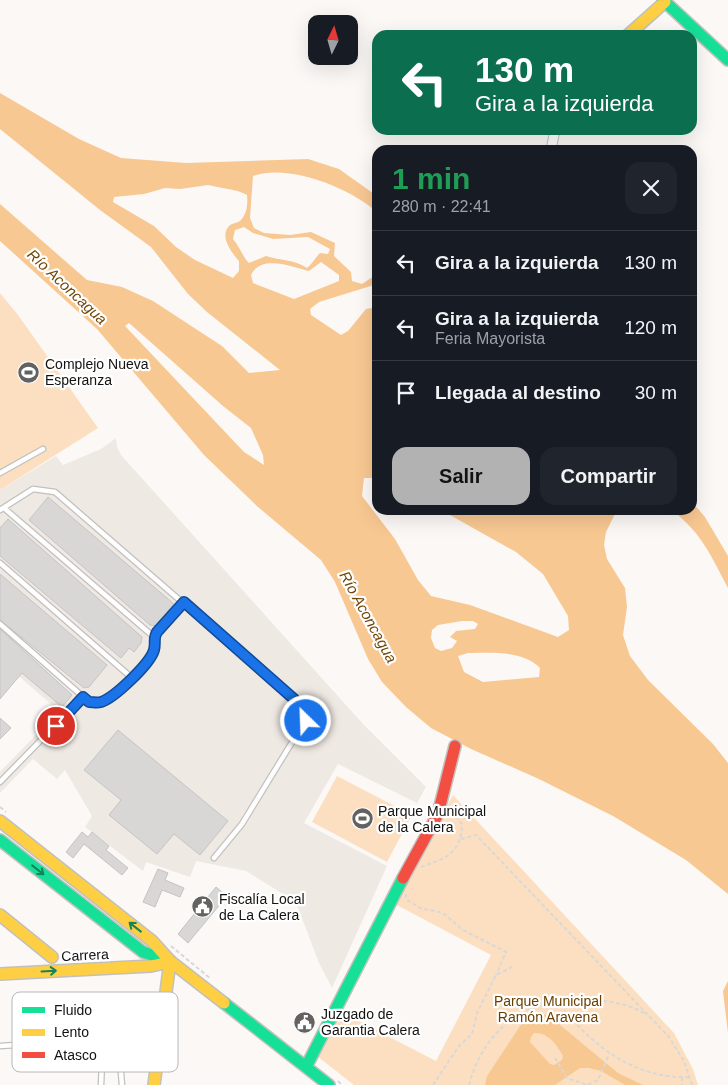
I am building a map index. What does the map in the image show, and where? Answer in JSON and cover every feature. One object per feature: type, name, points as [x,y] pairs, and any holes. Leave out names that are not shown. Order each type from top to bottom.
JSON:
[{"type":"street","points":[[634,30],[669,2],[728,60]]},
{"type":"street","points":[[306,1067],[386,907],[438,814],[455,746]]},
{"type":"street","points":[[0,820],[152,941],[170,961],[329,1085]]},
{"type":"street","points":[[0,840],[143,952],[170,961]]},
{"type":"street","points":[[0,915],[52,957]]},
{"type":"street","points":[[166,992],[170,961]]},
{"type":"street","name":"Carrera","points":[[0,974],[151,966],[170,961]]},
{"type":"street","points":[[154,1085],[156,1072]]},
{"type":"lane","points":[[0,472],[43,449]]},
{"type":"lane","points":[[154,637],[2,509],[33,489],[56,492],[303,707],[306,713],[306,721],[242,824],[214,858]]},
{"type":"lane","points":[[0,563],[132,678]]},
{"type":"lane","points":[[0,624],[89,702],[101,702],[110,697],[132,678],[154,653],[154,637],[184,602]]},
{"type":"lane","points":[[0,782],[83,697]]},
{"type":"lane","points":[[101,1085],[102,1072]]},
{"type":"lane","points":[[121,1072],[122,1085]]},
{"type":"path","points":[[418,868],[450,856],[461,839],[462,824],[452,812]]},
{"type":"path","points":[[461,839],[476,835],[649,1016],[676,1047],[691,1077],[692,1085]]},
{"type":"path","points":[[406,891],[406,899],[420,908],[443,913],[463,930],[506,952],[476,1013],[472,1034],[459,1046],[433,1085]]},
{"type":"path","points":[[496,975],[512,967]]},
{"type":"path","points":[[469,1085],[473,1068],[483,1048],[497,1031],[534,1006],[556,1000],[577,998],[602,1000],[639,1010],[649,1016]]},
{"type":"path","points":[[556,1000],[580,1030],[609,1055],[645,1071],[691,1077]]},
{"type":"path","points":[[555,1059],[567,1078],[587,1085],[598,1080],[609,1055]]},
{"type":"path","points":[[682,1077],[682,1085]]},
{"type":"shaded area","points":[[116,438],[117,447],[121,455],[363,724],[426,787],[417,803],[338,764],[304,823],[387,866],[332,988],[319,963],[296,902],[246,871],[196,861],[190,877],[146,862],[143,871],[85,827],[92,816],[65,770],[57,779],[33,759],[0,793],[0,772],[59,711],[0,660],[0,490],[56,456],[63,465],[101,449]]},
{"type":"green space","name":"Complejo Nueva Esperanza","points":[[0,293],[18,315],[98,428],[0,490]]},
{"type":"green space","name":"Parque Municipal de la Calera","points":[[337,776],[412,815],[387,862],[312,822]]},
{"type":"green space","name":"Parque Municipal Ramón Aravena","points":[[453,795],[674,1033],[693,1069],[698,1085],[354,1085],[317,1056],[341,1012],[436,1061],[491,955],[395,904]]},
{"type":"water","name":"Río Aconcagua","points":[[0,93],[79,139],[121,158],[186,163],[308,159],[339,169],[372,192],[372,208],[351,194],[301,175],[268,173],[253,176],[250,218],[254,228],[264,233],[290,235],[311,232],[335,243],[334,256],[351,272],[352,281],[362,284],[372,277],[372,286],[319,302],[310,309],[311,315],[341,335],[348,331],[366,309],[372,308],[372,478],[364,478],[362,496],[372,509],[372,515],[377,515],[395,539],[418,580],[431,596],[470,605],[558,637],[569,630],[568,616],[543,574],[516,552],[450,515],[614,515],[606,532],[604,545],[607,559],[625,588],[627,607],[623,635],[630,656],[648,680],[713,744],[728,763],[728,894],[686,860],[613,816],[431,728],[406,707],[382,682],[368,659],[335,582],[321,560],[258,507],[204,455],[97,329],[0,241],[0,204],[87,280],[122,287],[153,301],[222,346],[249,373],[280,370],[207,312],[188,294],[151,247],[100,210],[0,129]],"holes":[[[208,185],[247,195],[246,212],[240,221],[229,226],[225,235],[228,245],[239,261],[239,271],[233,278],[195,260],[176,247],[154,226],[113,202],[114,197],[144,194],[165,188],[180,189]],[[244,227],[253,233],[273,239],[308,237],[330,249],[328,254],[320,253],[307,268],[292,262],[266,256],[249,263],[233,239],[235,230]],[[321,262],[339,275],[339,281],[294,299],[253,283],[251,275],[256,269],[269,263],[309,271]],[[129,323],[223,406],[251,428],[263,455],[264,465],[244,452],[125,326]],[[462,621],[473,621],[478,624],[475,629],[456,631],[450,637],[457,641],[452,648],[441,651],[435,648],[431,638],[432,630],[438,625]],[[468,653],[516,655],[533,662],[540,668],[539,677],[483,682],[464,672],[458,656]]]},
{"type":"water","points":[[697,508],[705,517],[728,556],[728,588],[711,555],[699,537],[678,515],[697,515]]},
{"type":"water","points":[[728,981],[728,1033],[723,991]]},
{"type":"water","points":[[543,1014],[548,1015],[618,1073],[643,1085],[625,1085],[601,1071],[580,1068],[555,1085],[485,1085],[487,1076],[522,1023]],"holes":[[[534,1033],[548,1037],[555,1044],[563,1056],[562,1060],[554,1065],[550,1064],[530,1042]]]},
{"type":"building","points":[[48,497],[174,604],[155,626],[150,625],[29,520]]},
{"type":"building","points":[[8,519],[142,637],[141,643],[134,652],[129,648],[121,658],[0,556],[0,528]]},
{"type":"building","points":[[0,574],[107,665],[89,687],[84,688],[0,620]]},
{"type":"building","points":[[0,629],[72,695],[62,707],[22,673],[0,699]]},
{"type":"building","points":[[0,718],[11,728],[0,739]]},
{"type":"building","points":[[118,730],[228,821],[200,855],[174,834],[157,854],[109,815],[121,800],[84,770]]},
{"type":"building","points":[[82,832],[88,837],[92,832],[109,846],[106,850],[128,868],[122,875],[84,844],[73,858],[66,852]]},
{"type":"building","points":[[158,869],[168,873],[165,880],[184,888],[180,897],[162,890],[155,907],[143,902]]},
{"type":"building","points":[[216,887],[227,896],[188,943],[178,934]]},
{"type":"traffic: fast","points":[[663,0],[696,30]]},
{"type":"traffic: fast","points":[[697,31],[728,60]]},
{"type":"traffic: fast","points":[[0,840],[143,952],[170,961]]},
{"type":"traffic: fast","points":[[306,1067],[403,878]]},
{"type":"traffic: fast","points":[[224,1003],[329,1085]]},
{"type":"traffic: slow","points":[[634,30],[665,2]]},
{"type":"traffic: slow","points":[[0,821],[152,941],[170,961],[224,1003]]},
{"type":"traffic: slow","points":[[0,915],[52,957]]},
{"type":"traffic: slow","points":[[166,992],[170,961]]},
{"type":"traffic: slow","points":[[0,974],[151,966],[169,962]]},
{"type":"traffic: slow","points":[[154,1085],[156,1072]]},
{"type":"traffic: jam","points":[[403,878],[438,814],[455,746]]},
{"type":"place","name":"Complejo Nueva Esperanza","points":[[29,372]]},
{"type":"place","name":"Parque Municipal de la Calera","points":[[362,819]]},
{"type":"place","name":"Fiscalía Local de La Calera","points":[[203,907]]},
{"type":"place","name":"Juzgado de Garantia Calera","points":[[305,1022]]},
{"type":"route","points":[[56,726],[83,697],[89,702],[101,702],[110,697],[132,678],[154,653],[154,637],[157,632],[184,602],[303,707],[306,713],[306,721]]}]
